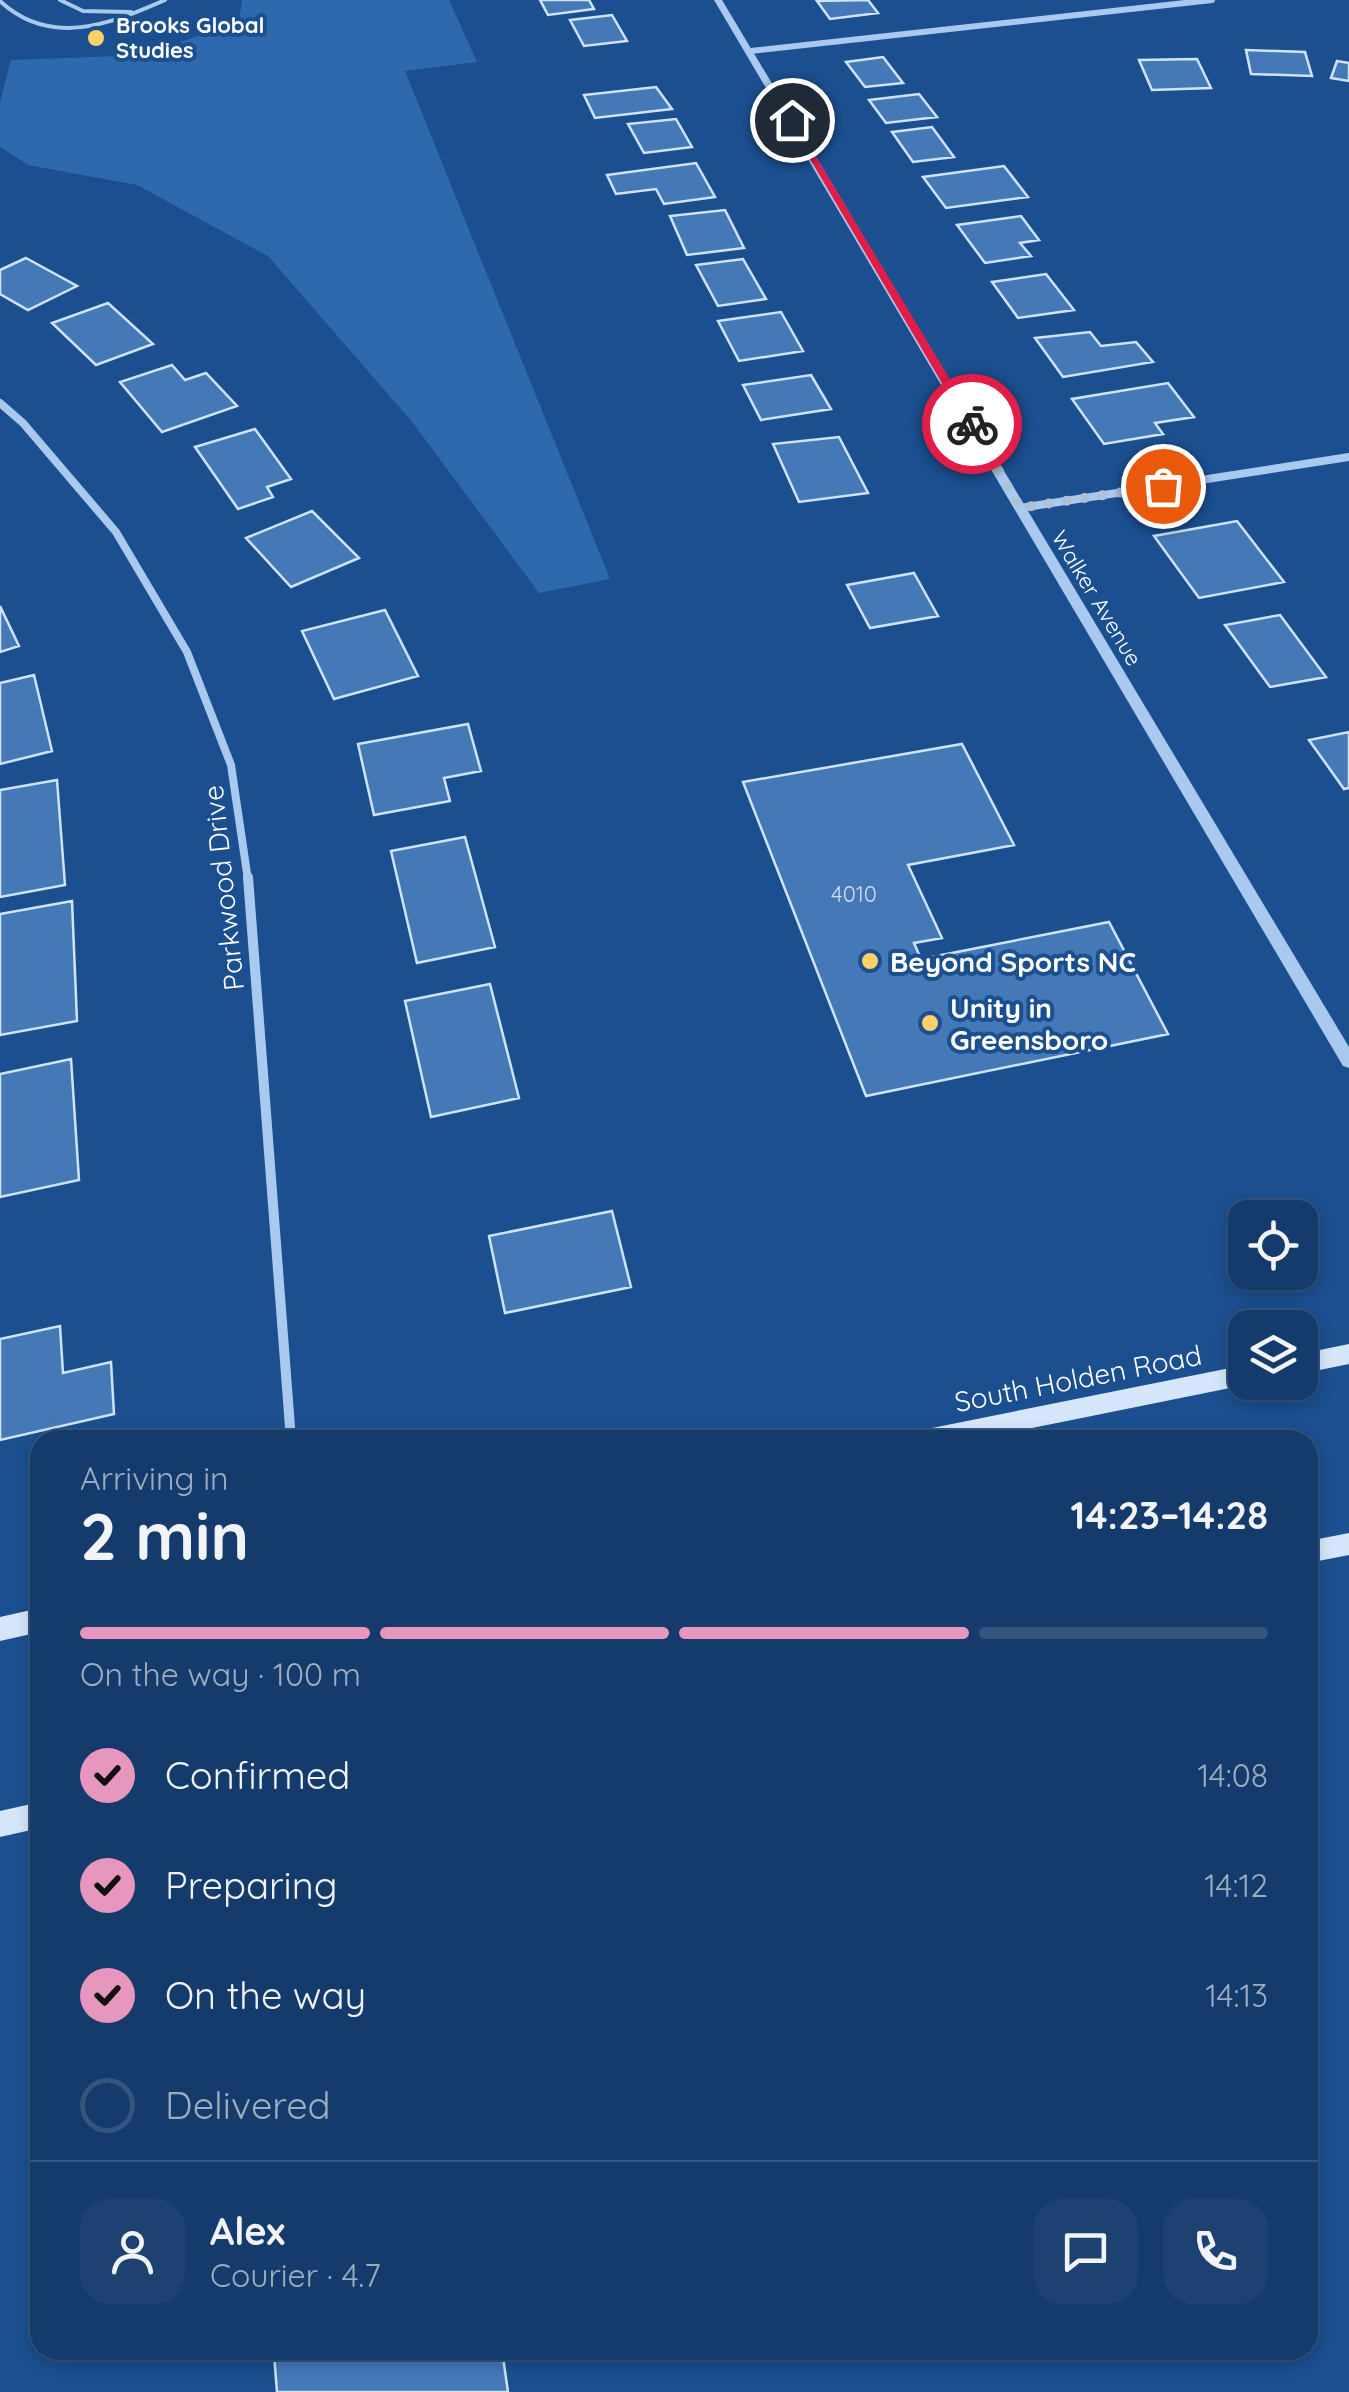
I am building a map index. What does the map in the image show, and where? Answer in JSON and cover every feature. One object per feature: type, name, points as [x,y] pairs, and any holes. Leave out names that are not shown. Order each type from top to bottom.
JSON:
[{"type":"main road","points":[[1318,1360],[1349,1354]]},
{"type":"main road","name":"South Holden Road","points":[[972,1430],[1228,1378]]},
{"type":"main road","points":[[1318,1550],[1349,1544]]},
{"type":"main road","points":[[0,1629],[30,1622]]},
{"type":"main road","points":[[0,1824],[30,1817]]},
{"type":"street","name":"Walker Avenue","points":[[718,0],[1349,1061]]},
{"type":"street","points":[[751,52],[1212,0]]},
{"type":"street","name":"Parkwood Drive","points":[[0,403],[23,423],[116,532],[187,652],[231,765],[250,892],[290,1430]]},
{"type":"street","points":[[1020,508],[1349,457]]},
{"type":"lane","points":[[60,0],[65,7],[83,11],[136,12]]},
{"type":"lane","points":[[0,1],[9,12],[22,17],[71,27],[110,25],[165,0]]},
{"type":"shaded area","points":[[242,0],[449,0],[477,62],[405,71],[610,579],[539,593],[413,423],[268,256],[137,185],[28,165],[0,147],[0,103],[11,60],[144,55],[239,21]]},
{"type":"building","points":[[540,0],[589,0],[594,9],[548,15]]},
{"type":"building","points":[[868,0],[878,13],[830,19],[817,1]]},
{"type":"building","points":[[612,15],[627,41],[584,46],[570,20]]},
{"type":"building","points":[[1246,50],[1305,52],[1312,76],[1251,74]]},
{"type":"building","points":[[883,57],[903,83],[865,87],[846,62]]},
{"type":"building","points":[[1197,59],[1211,88],[1152,90],[1139,60]]},
{"type":"building","points":[[1337,61],[1349,63],[1349,81],[1331,78]]},
{"type":"building","points":[[656,87],[672,109],[595,118],[584,95]]},
{"type":"building","points":[[919,94],[937,117],[886,123],[869,100]]},
{"type":"building","points":[[676,119],[692,147],[644,153],[628,124]]},
{"type":"building","points":[[932,127],[954,157],[913,162],[892,132]]},
{"type":"building","points":[[696,163],[715,197],[664,204],[656,189],[616,194],[607,175]]},
{"type":"building","points":[[1004,166],[1028,197],[946,208],[923,177]]},
{"type":"building","points":[[725,210],[744,248],[687,255],[670,216]]},
{"type":"building","points":[[1021,216],[1039,240],[1020,243],[1031,256],[985,263],[957,225]]},
{"type":"building","points":[[26,258],[77,286],[28,310],[0,294],[0,270]]},
{"type":"building","points":[[743,259],[766,299],[718,306],[696,265]]},
{"type":"building","points":[[1046,274],[1074,310],[1018,318],[992,282]]},
{"type":"building","points":[[108,303],[153,344],[96,365],[52,323]]},
{"type":"building","points":[[781,312],[803,351],[739,361],[718,321]]},
{"type":"building","points":[[1090,332],[1101,346],[1136,342],[1153,362],[1063,377],[1035,338]]},
{"type":"building","points":[[172,365],[185,380],[206,373],[237,406],[162,432],[120,382]]},
{"type":"building","points":[[811,375],[831,409],[761,420],[743,385]]},
{"type":"building","points":[[1168,383],[1194,417],[1155,423],[1163,434],[1104,444],[1072,399]]},
{"type":"building","points":[[255,429],[291,479],[267,487],[273,497],[238,509],[195,447]]},
{"type":"building","points":[[839,437],[868,493],[799,502],[773,444]]},
{"type":"building","points":[[312,511],[359,558],[291,587],[246,538]]},
{"type":"building","points":[[1237,521],[1284,582],[1199,598],[1154,536]]},
{"type":"building","points":[[914,573],[938,616],[870,628],[847,585]]},
{"type":"building","points":[[0,606],[19,646],[0,652]]},
{"type":"building","points":[[385,610],[418,676],[334,699],[302,631]]},
{"type":"building","points":[[1280,615],[1326,677],[1270,687],[1225,625]]},
{"type":"building","points":[[34,675],[52,751],[0,764],[0,683]]},
{"type":"building","points":[[468,724],[481,771],[444,778],[450,801],[374,815],[358,744]]},
{"type":"building","points":[[1349,732],[1349,788],[1344,789],[1309,740]]},
{"type":"building","points":[[962,744],[1014,845],[908,865],[942,938],[914,943],[921,959],[1109,922],[1168,1034],[866,1096],[743,782]]},
{"type":"building","points":[[57,780],[65,885],[0,897],[0,790]]},
{"type":"building","points":[[465,837],[495,947],[417,963],[391,851]]},
{"type":"building","points":[[72,901],[77,1021],[0,1035],[0,914]]},
{"type":"building","points":[[490,984],[519,1098],[431,1117],[405,1001]]},
{"type":"building","points":[[71,1059],[79,1180],[0,1197],[0,1074]]},
{"type":"building","points":[[612,1211],[631,1287],[505,1313],[489,1236]]},
{"type":"building","points":[[60,1326],[63,1373],[111,1362],[114,1414],[30,1430],[0,1440],[0,1339]]},
{"type":"building","points":[[274,2360],[503,2360],[508,2392],[277,2392]]},
{"type":"way so far","points":[[972,424],[1020,508],[1163,486]]},
{"type":"place","name":"Brooks Global Studies","points":[[96,38]]},
{"type":"place","name":"Beyond Sports NC","points":[[870,961]]},
{"type":"place","name":"Unity in Greensboro","points":[[930,1023]]},
{"type":"route","points":[[792,120],[972,424]]}]
